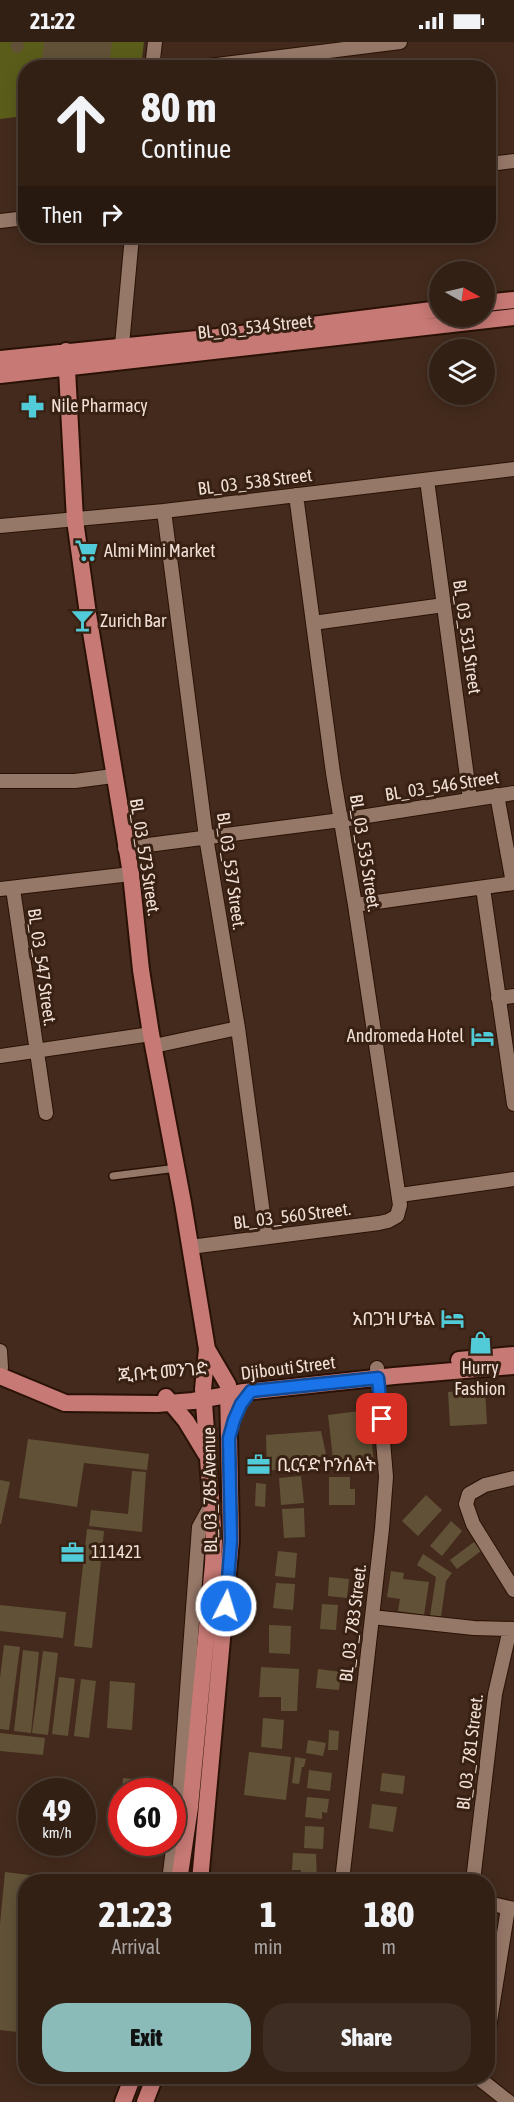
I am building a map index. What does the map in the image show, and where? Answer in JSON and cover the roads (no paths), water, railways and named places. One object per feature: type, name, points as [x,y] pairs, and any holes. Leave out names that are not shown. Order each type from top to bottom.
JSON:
[{"type":"main road","points":[[495,302],[514,300]]},
{"type":"main road","name":"BL_03_534 Street","points":[[0,375],[120,362],[375,325],[429,312]]},
{"type":"main road","name":"BL_03_534 Street","points":[[0,359],[217,337],[514,317]]},
{"type":"main road","name":"BL_03_573 Street.","points":[[66,351],[75,520],[87,614],[130,874],[152,1040],[177,1168],[207,1349]]},
{"type":"main road","points":[[207,1349],[228,1390]]},
{"type":"main road","name":"BL_03_785 Avenue","points":[[180,1874],[190,1807],[213,1564],[212,1505],[203,1394],[207,1349]]},
{"type":"main road","name":"ጂቡቲ መንገድ","points":[[0,1370],[76,1396],[167,1398],[228,1390],[266,1379],[377,1373],[514,1354]]},
{"type":"main road","name":"Djibouti Street","points":[[228,1390],[251,1391],[377,1373],[514,1366]]},
{"type":"main road","points":[[229,1438],[241,1404],[251,1391],[266,1379]]},
{"type":"main road","name":"BL_03_785 Avenue","points":[[201,1874],[230,1559],[228,1390]]},
{"type":"main road","points":[[167,1398],[192,1430],[209,1459]]},
{"type":"main road","points":[[123,2102],[131,2084]]},
{"type":"main road","points":[[145,2102],[152,2084]]},
{"type":"street","points":[[153,60],[155,42]]},
{"type":"street","points":[[257,60],[400,42]]},
{"type":"street","points":[[496,163],[514,161]]},
{"type":"street","points":[[0,221],[18,219]]},
{"type":"street","points":[[120,362],[131,243]]},
{"type":"street","name":"BL_03_538 Street","points":[[0,526],[164,511],[514,469]]},
{"type":"street","name":"BL_03_531 Street","points":[[428,480],[470,799]]},
{"type":"street","name":"BL_03_535 Street.","points":[[296,495],[333,773],[356,905],[400,1195],[397,1216]]},
{"type":"street","name":"BL_03_537 Street.","points":[[164,511],[206,837],[238,1028],[266,1236]]},
{"type":"street","points":[[313,623],[444,605]]},
{"type":"street","points":[[0,781],[75,781],[113,776]]},
{"type":"street","name":"BL_03_546 Street","points":[[125,848],[341,820],[514,793]]},
{"type":"street","points":[[356,905],[513,883],[497,795]]},
{"type":"street","points":[[6,889],[130,874]]},
{"type":"street","points":[[483,888],[514,1104]]},
{"type":"street","name":"BL_03_547 Street.","points":[[6,889],[46,1113]]},
{"type":"street","points":[[498,998],[514,996]]},
{"type":"street","points":[[0,1056],[152,1040],[238,1028]]},
{"type":"street","points":[[400,1195],[514,1179]]},
{"type":"street","name":"BL_03_560 Street.","points":[[190,1247],[379,1223],[397,1216]]},
{"type":"street","points":[[0,1351],[0,1370]]},
{"type":"street","name":"BL_03_783 Street.","points":[[343,1874],[386,1477],[377,1373]]},
{"type":"street","points":[[514,1478],[485,1485],[469,1494],[466,1503],[473,1524],[514,1590]]},
{"type":"street","points":[[170,1874],[179,1799],[199,1527],[212,1505]]},
{"type":"street","points":[[372,1617],[474,1628],[512,1629]]},
{"type":"street","name":"Bl_03_781 Street.","points":[[474,1874],[495,1694],[512,1629]]},
{"type":"street","points":[[495,1905],[511,1908],[495,1996]]},
{"type":"street","points":[[486,2084],[509,2102]]},
{"type":"lane","points":[[113,1176],[177,1168]]},
{"type":"place","name":"Nile Pharmacy","points":[[33,406]]},
{"type":"place","name":"Almi Mini Market","points":[[86,551]]},
{"type":"place","name":"Zurich Bar","points":[[82,621]]},
{"type":"place","name":"Andromeda Hotel","points":[[482,1036]]},
{"type":"place","name":"አበጋዝ ሆቴል","points":[[453,1319]]},
{"type":"place","name":"Hurry Fashion","points":[[480,1342]]},
{"type":"place","name":"ቢርናድ ኮንሰልት","points":[[259,1465]]},
{"type":"place","name":"111421","points":[[73,1552]]}]
